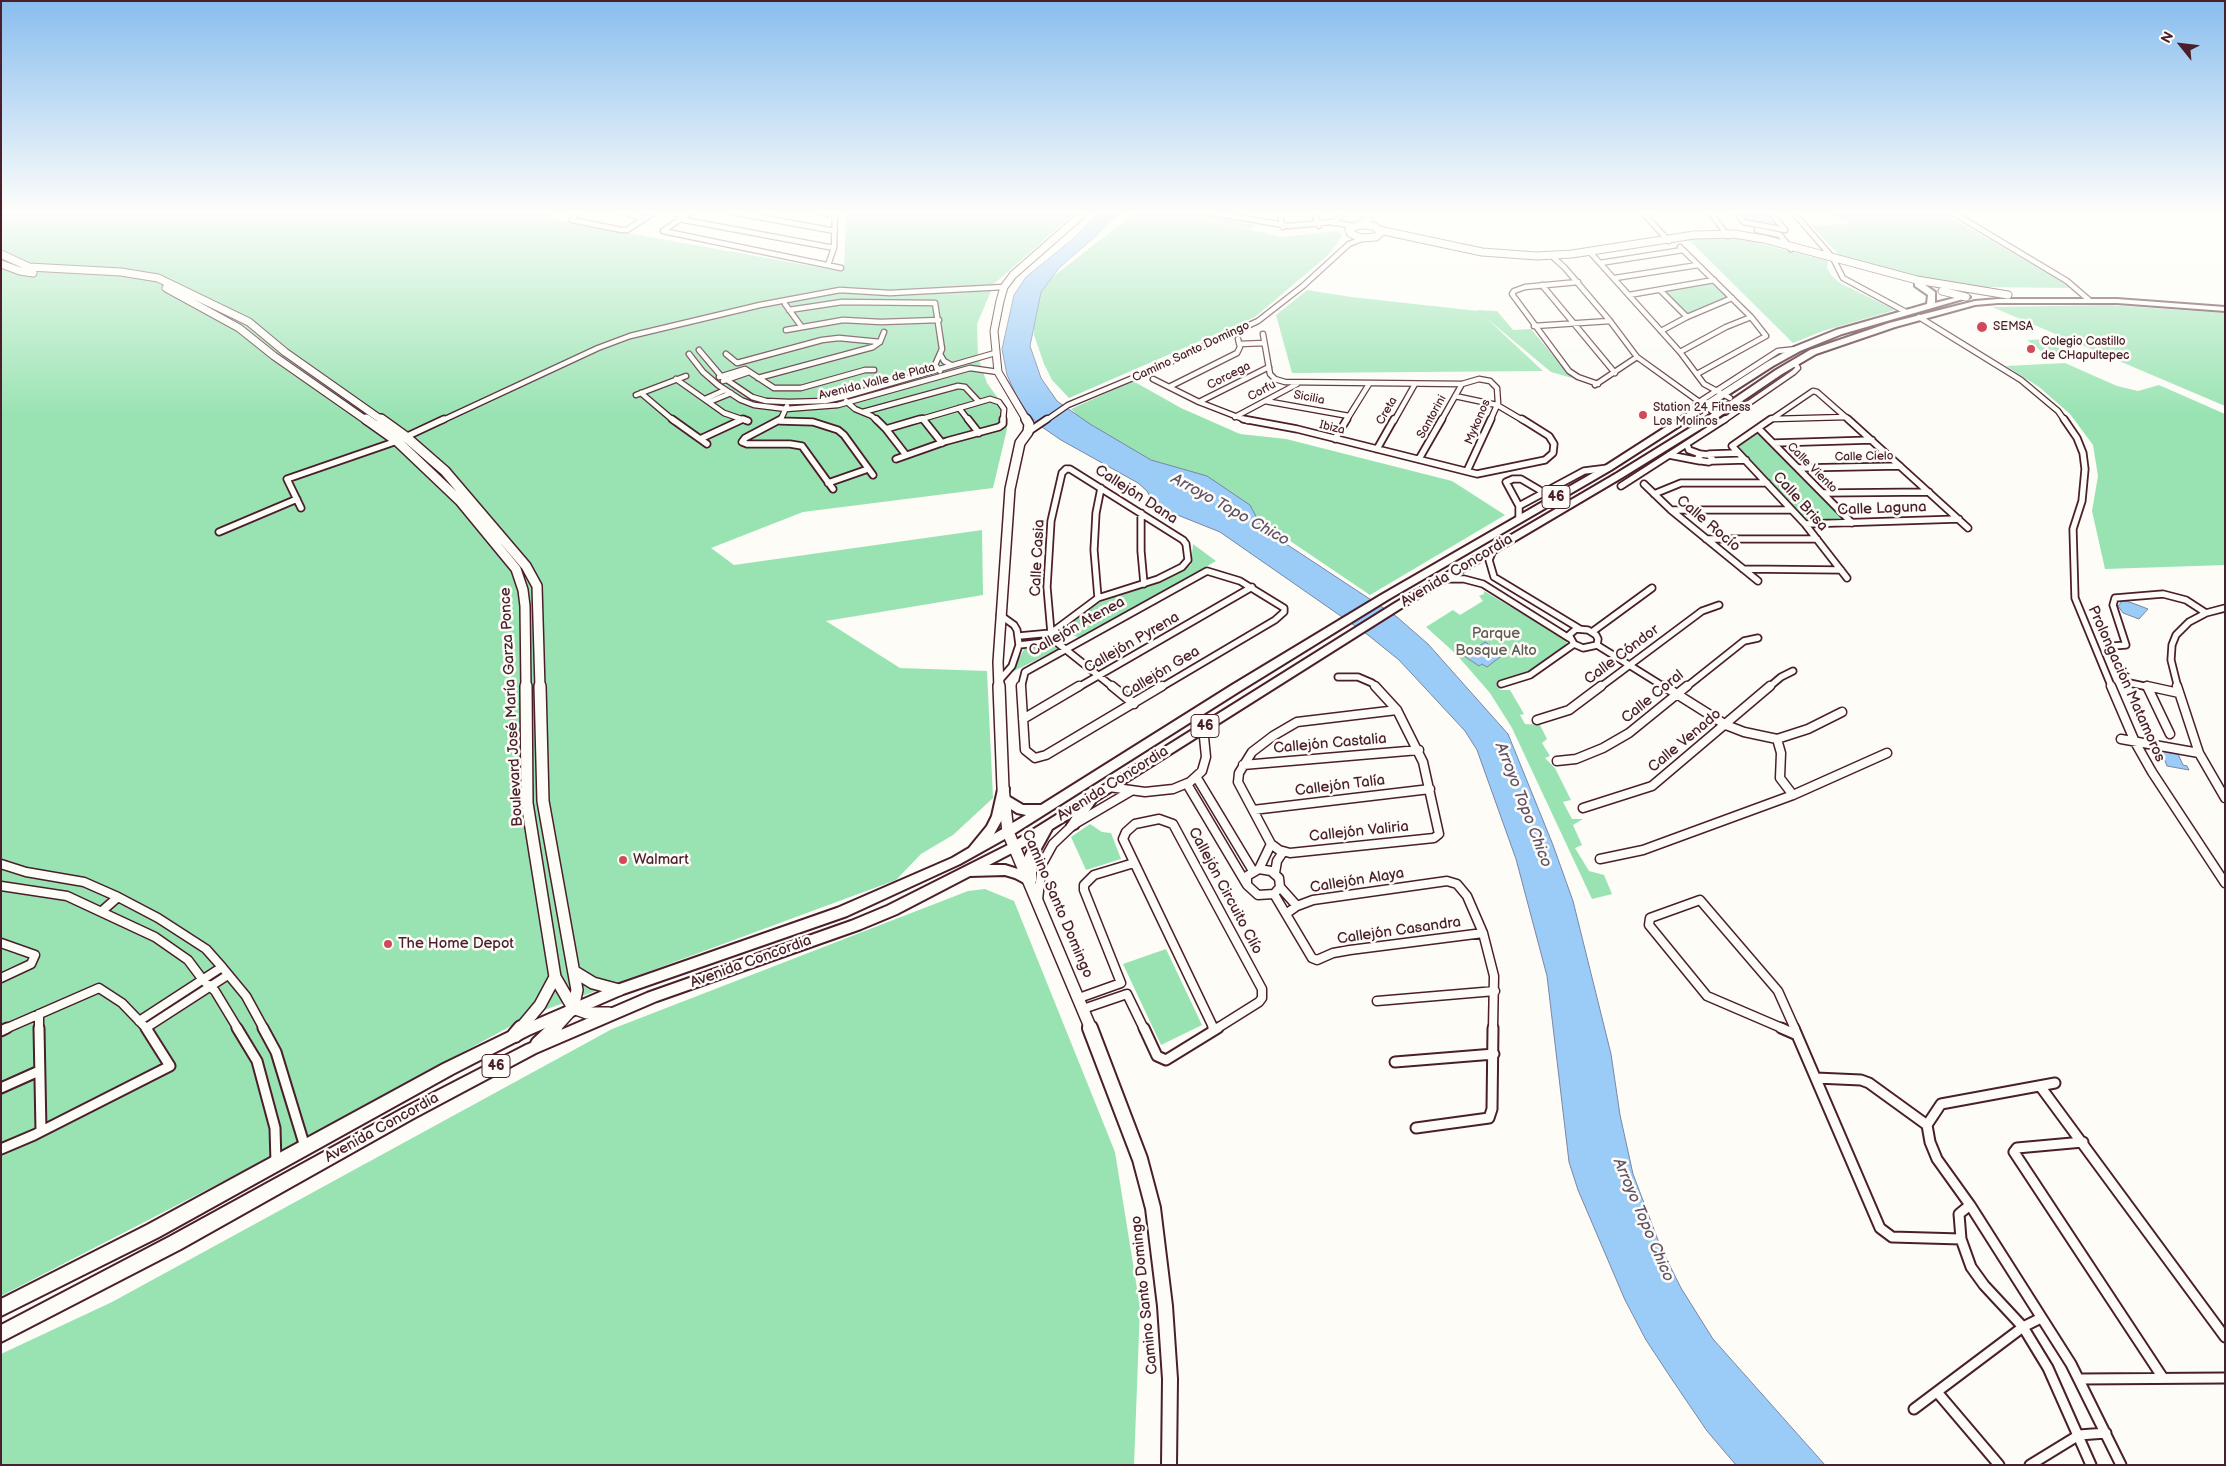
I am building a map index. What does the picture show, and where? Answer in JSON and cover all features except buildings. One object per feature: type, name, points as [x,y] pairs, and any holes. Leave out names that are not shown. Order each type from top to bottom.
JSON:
[{"type":"main road","points":[[1918,284],[1932,294],[1931,305]]},
{"type":"main road","name":"Avenida Concordia","points":[[1,1308],[144,1235],[448,1069],[573,1008],[842,912],[964,865],[1011,839],[1053,822],[1399,605],[1701,425],[1700,421],[1706,409],[1725,393],[1797,349],[1839,332],[1931,305],[1966,297],[2008,294],[2083,294],[2150,296],[2225,302]]},
{"type":"main road","points":[[1966,297],[1998,301]]},
{"type":"main road","name":"Avenida Concordia","points":[[1011,839],[1045,809],[1068,794],[1236,688],[1386,597],[1706,409],[1760,384],[1794,362],[1826,347],[1918,317],[1962,306],[1998,301],[2090,300],[2225,309]]},
{"type":"main road","points":[[1869,332],[1876,327],[1910,318],[1911,316],[1906,312]]},
{"type":"main road","points":[[1725,393],[1760,384]]},
{"type":"main road","points":[[1004,793],[1021,810],[1045,809]]},
{"type":"main road","points":[[1004,793],[1000,811],[991,829],[964,865],[1005,870],[1019,874],[1030,881]]},
{"type":"main road","points":[[948,881],[959,871],[1060,806],[1068,794]]},
{"type":"main road","points":[[1073,825],[1094,797]]},
{"type":"main road","points":[[1030,881],[1029,863],[1032,851],[1053,822]]},
{"type":"main road","name":"Avenida Concordia","points":[[1,1334],[175,1243],[409,1113],[531,1049],[615,1012],[856,925],[892,910],[948,881],[964,865]]},
{"type":"street","name":"Boulevard José María Garza Ponce","points":[[135,279],[151,282],[239,328],[274,356],[397,441],[460,501],[516,569],[521,580],[525,606],[527,804],[555,977],[566,999],[573,1008]]},
{"type":"street","name":"Boulevard José María Garza Ponce","points":[[161,279],[218,306],[258,328],[285,352],[406,437],[445,471],[526,566],[537,586],[543,801],[575,972],[577,990],[573,1008]]},
{"type":"street","points":[[1010,279],[1004,287],[994,331],[994,353],[998,372],[1027,420],[1028,432]]},
{"type":"street","name":"Camino Santo Domingo","points":[[1169,1465],[1169,1370],[1165,1306],[1153,1208],[1140,1159],[1081,1004],[1011,839],[1004,793],[998,682],[1000,615],[1010,489],[1017,450],[1028,432],[1038,424],[1068,405],[1164,365],[1262,319],[1310,279]]},
{"type":"street","points":[[1576,279],[1638,357],[1706,409],[1729,417]]},
{"type":"street","points":[[1616,279],[1680,352],[1704,384],[1725,393],[1734,378],[1778,351],[1797,349]]},
{"type":"street","points":[[1846,279],[1906,312]]},
{"type":"street","points":[[1902,279],[1966,297]]},
{"type":"street","points":[[1919,279],[2008,294]]},
{"type":"street","points":[[2064,279],[2090,300]]},
{"type":"street","points":[[1629,294],[1714,280],[1766,335],[1765,338],[1697,373]]},
{"type":"street","points":[[1578,282],[1522,287],[1512,294],[1569,371],[1578,377],[1598,384]]},
{"type":"street","points":[[1542,285],[1615,373]]},
{"type":"street","points":[[301,508],[287,479],[397,441],[598,348],[661,328],[786,299],[840,290],[899,293],[1004,287]]},
{"type":"street","points":[[1660,290],[1686,317]]},
{"type":"street","points":[[1661,331],[1686,317],[1732,298]]},
{"type":"street","points":[[789,310],[842,302],[933,303],[937,306],[942,349],[935,363],[937,369],[947,374],[952,365],[944,361],[940,354]]},
{"type":"street","points":[[785,304],[801,326]]},
{"type":"street","points":[[207,311],[218,306]]},
{"type":"street","points":[[1680,352],[1726,327],[1750,317]]},
{"type":"street","name":"Prolongación Matamoros","points":[[1918,317],[2021,380],[2058,411],[2077,438],[2085,469],[2082,501],[2073,529],[2072,564],[2075,598],[2135,742],[2152,772],[2225,883]]},
{"type":"street","points":[[786,330],[843,320],[881,322],[939,320]]},
{"type":"street","points":[[1534,326],[1610,321]]},
{"type":"street","points":[[758,378],[867,349],[880,342],[884,332]]},
{"type":"street","points":[[1263,334],[1270,374],[1275,378],[1297,384],[1462,384]]},
{"type":"street","points":[[726,354],[737,363],[839,338],[880,342]]},
{"type":"street","points":[[1168,387],[1234,355],[1239,350],[1239,341],[1264,343]]},
{"type":"street","name":"Avenida Valle de Plata","points":[[699,350],[707,362],[723,378],[737,388],[757,399],[788,402],[825,401],[843,397],[994,353]]},
{"type":"street","name":"Avenida Valle de Plata","points":[[690,354],[696,365],[728,391],[754,405],[786,409],[819,408],[857,400],[970,368],[998,372]]},
{"type":"street","points":[[1592,387],[1638,357]]},
{"type":"street","points":[[696,365],[707,362]]},
{"type":"street","points":[[1621,486],[1729,417],[1797,370],[1798,368],[1794,362]]},
{"type":"street","name":"Corcega","points":[[1199,402],[1268,367]]},
{"type":"street","points":[[723,378],[740,369],[745,369],[774,388],[801,388],[864,370],[874,370]]},
{"type":"street","points":[[714,381],[749,372]]},
{"type":"street","points":[[686,376],[639,394],[707,444]]},
{"type":"street","points":[[1734,378],[1743,383]]},
{"type":"street","points":[[676,379],[724,413],[741,420],[748,420]]},
{"type":"street","name":"Ibiza","points":[[1153,379],[1199,402],[1235,417],[1480,474],[1545,460],[1553,453],[1554,444],[1545,433],[1497,405]]},
{"type":"street","name":"Mykonos","points":[[1462,384],[1480,379],[1490,381],[1498,390],[1497,405],[1467,471]]},
{"type":"street","name":"Corfu","points":[[1235,417],[1297,384]]},
{"type":"street","points":[[1335,439],[1369,384]]},
{"type":"street","name":"Creta","points":[[1377,449],[1415,384]]},
{"type":"street","name":"Santorini","points":[[1419,459],[1462,384]]},
{"type":"street","points":[[843,397],[847,402],[863,412],[871,413],[958,386],[965,387],[979,402]]},
{"type":"street","points":[[707,401],[737,388]]},
{"type":"street","points":[[1758,428],[1815,391],[1872,440],[1968,528]]},
{"type":"street","points":[[853,394],[886,428],[906,455]]},
{"type":"street","points":[[1455,396],[1497,405]]},
{"type":"street","points":[[886,428],[990,399],[996,400],[1004,409],[1001,426],[896,459]]},
{"type":"street","name":"Sicilia","points":[[1265,401],[1349,416]]},
{"type":"street","points":[[780,421],[788,402]]},
{"type":"street","points":[[791,421],[798,402]]},
{"type":"street","points":[[959,408],[979,433]]},
{"type":"street","points":[[1773,419],[1846,417]]},
{"type":"street","points":[[922,418],[942,443]]},
{"type":"street","points":[[700,439],[741,420]]},
{"type":"street","points":[[833,489],[802,446],[790,444],[747,444],[742,442],[744,438],[780,421],[822,423],[838,430],[844,435],[873,475]]},
{"type":"street","name":"Calle Viento","points":[[1758,428],[1852,523]]},
{"type":"street","name":"Calle Brisa","points":[[1758,428],[1732,445],[1805,524],[1847,578]]},
{"type":"street","points":[[1774,443],[1872,440]]},
{"type":"street","points":[[1686,445],[1689,450],[1700,454],[1738,453]]},
{"type":"street","points":[[1700,454],[1698,458],[1702,461]]},
{"type":"street","points":[[1708,454],[1712,457],[1713,461]]},
{"type":"street","points":[[1669,455],[1702,461],[1746,460]]},
{"type":"street","name":"Calle Cielo","points":[[1799,468],[1900,466]]},
{"type":"street","points":[[1506,467],[1521,479],[1543,492]]},
{"type":"street","points":[[1519,506],[1584,471],[1608,468]]},
{"type":"street","points":[[828,483],[868,469]]},
{"type":"street","name":"Calle Casia","points":[[1070,469],[1066,469],[1062,473],[1051,521],[1047,587],[1051,633],[1055,640],[1066,650],[1134,704]]},
{"type":"street","name":"Callejón Dana","points":[[1070,469],[1141,513],[1186,544],[1188,556],[1186,564],[1174,572],[1144,584]]},
{"type":"street","points":[[1495,470],[1506,482],[1519,506],[1520,518]]},
{"type":"street","points":[[1620,475],[1643,472]]},
{"type":"street","points":[[1506,482],[1513,479],[1521,479]]},
{"type":"street","points":[[1654,494],[1672,485],[1681,483],[1767,483]]},
{"type":"street","name":"Calle Rocío","points":[[1644,484],[1671,510],[1758,581]]},
{"type":"street","points":[[1098,598],[1094,550],[1096,514],[1101,488]]},
{"type":"street","points":[[1824,493],[1929,492]]},
{"type":"street","points":[[220,532],[297,500]]},
{"type":"street","points":[[1671,510],[1792,510]]},
{"type":"street","points":[[1019,636],[1051,633],[1098,598],[1144,584],[1141,551],[1141,513]]},
{"type":"street","name":"Calle Laguna","points":[[1805,524],[1959,519]]},
{"type":"street","points":[[1706,539],[1817,540]]},
{"type":"street","points":[[1494,548],[1489,560],[1494,577],[1580,629],[1592,632],[1598,639],[1597,645]]},
{"type":"street","points":[[1742,569],[1841,570]]},
{"type":"street","name":"Callejón Atenea","points":[[1046,756],[1035,758],[1025,750],[1022,675],[1196,576],[1207,572],[1228,576],[1252,587]]},
{"type":"street","points":[[1483,584],[1494,577]]},
{"type":"street","points":[[1443,579],[1464,579],[1483,584],[1583,648],[1597,645],[1726,725],[1744,732],[1777,739],[1808,729],[1842,712]]},
{"type":"street","name":"Callejón Gea","points":[[1046,756],[1281,616],[1284,608],[1252,587]]},
{"type":"street","name":"Callejón Pyrena","points":[[1023,719],[1100,677],[1252,587]]},
{"type":"street","points":[[1592,632],[1652,588]]},
{"type":"street","points":[[2112,646],[2124,646],[2126,641],[2113,605],[2115,598],[2168,594],[2182,598],[2206,614]]},
{"type":"street","points":[[1518,605],[1528,598]]},
{"type":"street","name":"Calle Cóndor","points":[[1537,720],[1570,710],[1702,611],[1719,605]]},
{"type":"street","points":[[2225,608],[2189,622],[2176,635],[2172,645],[2171,660],[2179,693],[2199,753],[2225,798]]},
{"type":"street","points":[[998,682],[1012,666],[1019,645],[1019,636],[1012,622],[1000,615]]},
{"type":"street","points":[[1501,684],[1530,675],[1571,641],[1572,630],[1580,629]]},
{"type":"street","name":"Calle Coral","points":[[1557,761],[1576,759],[1603,748],[1629,733],[1744,641],[1758,638]]},
{"type":"street","points":[[1019,645],[1055,640]]},
{"type":"street","name":"Calle Venado","points":[[1582,808],[1635,793],[1652,786],[1781,677],[1793,671]]},
{"type":"street","points":[[1338,677],[1358,677],[1372,683],[1396,710],[1419,750],[1430,789]]},
{"type":"street","points":[[2125,682],[2179,693]]},
{"type":"street","points":[[2147,686],[2170,734]]},
{"type":"street","points":[[1275,873],[1276,865],[1283,852],[1271,844],[1238,782],[1243,765],[1252,752],[1292,724],[1396,710]]},
{"type":"street","points":[[1109,787],[1131,791],[1163,791],[1188,784],[1197,778],[1202,771],[1206,756],[1204,727]]},
{"type":"street","points":[[1777,739],[1781,753],[1780,778],[1792,795]]},
{"type":"street","points":[[2121,739],[2199,753]]},
{"type":"street","name":"Callejón Castalia","points":[[1243,765],[1419,750]]},
{"type":"street","points":[[1600,859],[1643,850],[1792,795],[1887,753]]},
{"type":"street","points":[[1197,778],[1224,825],[1256,870],[1275,873],[1279,878],[1280,887],[1297,906]]},
{"type":"street","points":[[1188,784],[1246,886],[1258,895],[1263,896],[1274,894],[1280,887]]},
{"type":"street","name":"Callejón Talía","points":[[1253,810],[1430,789]]},
{"type":"street","name":"Callejón Valiria","points":[[1283,852],[1438,836],[1439,831],[1430,789]]},
{"type":"street","points":[[1038,903],[1040,875],[1046,853],[1073,825],[1131,791]]},
{"type":"street","name":"Callejón Circuito Clío","points":[[1081,1004],[1127,994],[1157,1056],[1166,1060],[1259,1002],[1263,996],[1262,989],[1173,824],[1159,819],[1135,824],[1126,832],[1123,839],[1214,1030]]},
{"type":"street","points":[[1214,827],[1224,825]]},
{"type":"street","points":[[1246,886],[1247,876],[1256,870],[1271,844]]},
{"type":"street","points":[[1081,1004],[1121,983],[1084,884],[1094,876],[1134,863]]},
{"type":"street","points":[[1,864],[26,872],[84,882],[158,918],[206,950],[246,996],[276,1052],[305,1147]]},
{"type":"street","name":"Callejón Alaya","points":[[1287,913],[1297,906],[1313,900],[1447,881],[1457,884],[1467,896],[1483,933]]},
{"type":"street","points":[[1,886],[67,896],[155,937],[188,960],[203,980],[215,991],[257,1061],[275,1128],[276,1163]]},
{"type":"street","points":[[1274,894],[1287,913]]},
{"type":"street","points":[[102,911],[118,897]]},
{"type":"street","points":[[1797,1035],[1707,996],[1649,925],[1650,918],[1697,900],[1703,902],[1778,991],[1816,1078],[1880,1228],[1892,1237],[1961,1239]]},
{"type":"street","name":"Callejón Casandra","points":[[1287,913],[1312,958],[1317,960],[1333,953],[1350,950],[1483,933]]},
{"type":"street","points":[[1416,1128],[1489,1118],[1492,1109],[1495,991],[1491,957],[1483,933]]},
{"type":"street","points":[[1,943],[35,955],[31,964],[1,978]]},
{"type":"street","points":[[139,1021],[222,967]]},
{"type":"street","points":[[575,972],[594,983],[619,990]]},
{"type":"street","points":[[146,1028],[228,975]]},
{"type":"street","points":[[515,1035],[540,1005],[555,977]]},
{"type":"street","points":[[1,1030],[100,988],[122,1003],[146,1028],[170,1066],[1,1149]]},
{"type":"street","points":[[1377,1001],[1495,991]]},
{"type":"street","points":[[531,1049],[561,1023],[573,1008],[597,1014],[615,1012]]},
{"type":"street","points":[[39,1014],[41,1131]]},
{"type":"street","points":[[1395,1062],[1494,1054]]},
{"type":"street","points":[[1,1088],[39,1071]]},
{"type":"street","points":[[1816,1078],[1861,1080],[1869,1083],[1927,1125],[1932,1150],[1970,1205],[2080,1379],[2121,1465]]},
{"type":"street","points":[[1927,1125],[1941,1104],[2055,1083]]},
{"type":"street","points":[[2040,1086],[2225,1337]]},
{"type":"street","points":[[2083,1142],[2017,1148],[2014,1152],[2163,1378]]},
{"type":"street","points":[[1970,1205],[1959,1214],[1961,1239],[1965,1255],[1977,1276],[2023,1326],[2056,1383],[2091,1465]]},
{"type":"street","points":[[1914,1409],[2023,1326],[2041,1318]]},
{"type":"street","points":[[2080,1379],[2225,1378]]},
{"type":"street","points":[[1937,1392],[1999,1465]]},
{"type":"street","points":[[2030,1465],[2079,1435],[2106,1433]]},
{"type":"green space","points":[[1,279],[999,279],[994,284],[977,324],[978,357],[987,383],[1003,405],[1007,429],[993,488],[803,512],[711,548],[734,565],[982,530],[983,595],[826,621],[900,668],[987,671],[993,798],[953,835],[921,854],[896,880],[531,1015],[280,1152],[1,1296]]},
{"type":"green space","points":[[1050,279],[1299,279],[1255,317],[1069,398],[1052,380],[1034,335],[1034,306],[1040,287]]},
{"type":"green space","points":[[1729,279],[1836,279],[1895,310],[1823,331],[1793,343]]},
{"type":"green space","points":[[1931,279],[2057,279],[2072,288],[1981,287]]},
{"type":"green space","points":[[1712,282],[1728,297],[1688,313],[1665,291]]},
{"type":"green space","points":[[1307,290],[1351,297],[1478,311],[1497,311],[1513,330],[1531,329],[1572,378],[1551,372],[1485,317],[1543,371],[1292,373],[1276,315]]},
{"type":"green space","points":[[2108,305],[2225,313],[2225,406],[1992,307]]},
{"type":"green space","points":[[2048,339],[2068,355],[2047,356],[2027,340]]},
{"type":"green space","points":[[2065,363],[2117,386],[2138,391],[2159,385],[2225,414],[2225,565],[2105,569],[2092,511],[2098,476],[2093,445],[2070,414],[2039,387],[2006,366]]},
{"type":"green space","points":[[1133,381],[1181,408],[1240,434],[1286,439],[1452,481],[1505,515],[1370,595],[1228,499],[1205,497],[1094,431],[1071,409]]},
{"type":"green space","points":[[1759,433],[1844,519],[1803,519],[1738,447]]},
{"type":"green space","points":[[1193,544],[1216,561],[1081,638],[1065,633],[1065,628],[1071,621],[1095,604],[1156,583],[1191,565]]},
{"type":"green space","name":"Parque Bosque Alto","points":[[1484,591],[1521,613],[1528,614],[1567,639],[1566,646],[1526,673],[1496,684],[1500,690],[1510,690],[1524,714],[1520,715],[1525,724],[1540,725],[1547,739],[1542,743],[1550,756],[1545,758],[1555,768],[1571,800],[1563,802],[1572,819],[1583,819],[1573,825],[1582,845],[1575,848],[1589,871],[1604,875],[1612,894],[1592,899],[1512,728],[1490,693],[1456,654],[1426,627],[1453,610],[1460,615],[1483,601],[1479,596],[1484,594]]},
{"type":"green space","points":[[1052,645],[1058,649],[1012,672],[1024,649]]},
{"type":"green space","points":[[1090,824],[1102,832],[1111,833],[1121,859],[1086,870],[1071,837]]},
{"type":"green space","points":[[985,889],[1014,901],[1115,1152],[1140,1307],[1134,1465],[1,1465],[1,1354],[112,1302],[612,1029],[968,891]]},
{"type":"green space","points":[[1166,949],[1202,1025],[1161,1045],[1123,964]]},
{"type":"water","name":"Arroyo Topo Chico","points":[[1024,279],[1051,279],[1041,292],[1030,346],[1041,378],[1057,401],[1090,424],[1151,460],[1207,476],[1250,505],[1262,528],[1397,617],[1428,644],[1508,734],[1553,845],[1573,901],[1611,1054],[1620,1115],[1633,1174],[1661,1248],[1681,1288],[1713,1339],[1825,1465],[1736,1465],[1707,1431],[1671,1378],[1646,1340],[1625,1300],[1578,1190],[1569,1162],[1547,976],[1516,859],[1477,750],[1465,731],[1399,660],[1368,635],[1220,532],[1155,506],[1147,491],[1138,483],[1061,440],[1029,415],[1016,395],[1007,375],[1002,349],[1014,295]]},
{"type":"water","points":[[2123,600],[2148,609],[2139,619],[2123,613],[2118,606]]},
{"type":"water","points":[[1485,642],[1504,654],[1487,667],[1482,664],[1479,666],[1464,656]]},
{"type":"water","points":[[2161,751],[2178,754],[2183,765],[2187,766],[2189,770],[2167,766]]},
{"type":"place","name":"SEMSA","points":[[1982,327]]},
{"type":"place","name":"Colegio Castillo de CHapultepec","points":[[2031,349]]},
{"type":"place","name":"Station 24 Fitness Los Molinos","points":[[1643,415]]},
{"type":"place","name":"Walmart","points":[[623,860]]},
{"type":"place","name":"The Home Depot","points":[[388,944]]}]
